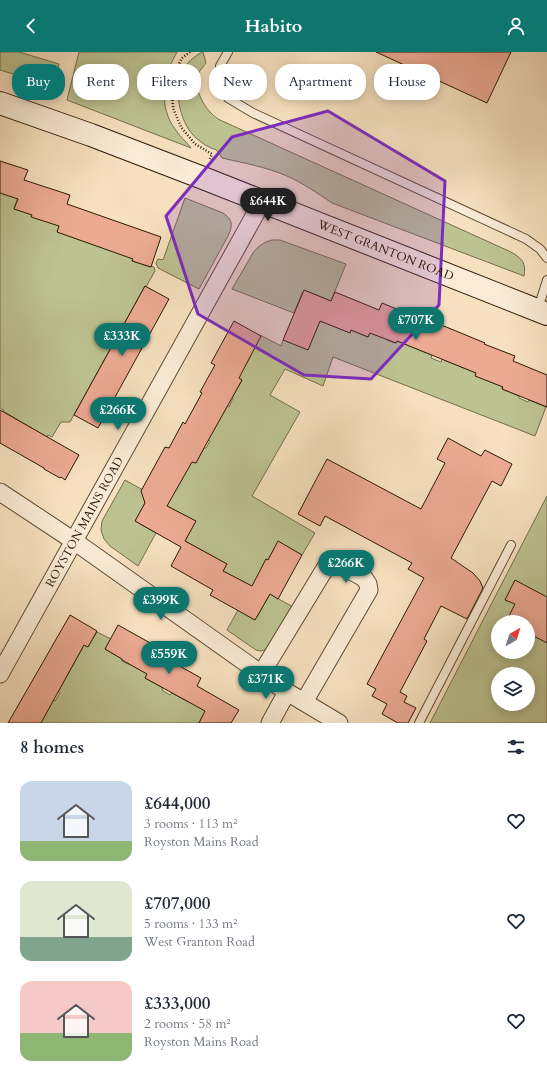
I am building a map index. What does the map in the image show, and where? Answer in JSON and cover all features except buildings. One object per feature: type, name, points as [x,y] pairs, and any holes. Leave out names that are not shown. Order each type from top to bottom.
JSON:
[{"type":"street","name":"WEST GRANTON ROAD","points":[[0,103],[91,135],[203,178],[542,312]]},
{"type":"street","name":"ROYSTON MAINS ROAD","points":[[0,674],[262,202]]},
{"type":"street","points":[[0,492],[74,541],[287,692],[339,723]]},
{"type":"street","points":[[261,674],[326,567],[331,564],[338,564],[364,578],[368,584],[369,590],[304,702]]},
{"type":"street","points":[[270,723],[287,692]]},
{"type":"lane","points":[[228,52],[220,66],[220,82],[228,98],[253,113],[526,239],[540,249],[547,258]]},
{"type":"lane","points":[[542,312],[547,280]]},
{"type":"lane","points":[[419,723],[510,545]]},
{"type":"path","points":[[190,52],[182,58],[175,71],[172,88],[173,108],[181,127],[195,144],[212,154],[203,178]]},
{"type":"highlighted area","points":[[328,111],[445,181],[439,305],[371,379],[304,375],[198,314],[166,216],[232,137]]},
{"type":"green space","points":[[0,52],[19,52],[59,64],[12,64],[12,74],[0,70]]},
{"type":"green space","points":[[79,52],[177,52],[171,64],[137,64],[137,100],[164,100],[167,115],[178,134],[191,148],[67,100],[73,76],[73,100],[129,100],[129,64],[76,64]]},
{"type":"green space","points":[[203,52],[206,63],[201,70],[201,64],[187,64],[190,60]]},
{"type":"green space","points":[[201,98],[210,112],[220,120],[511,252],[523,262],[524,276],[332,203],[310,188],[287,176],[271,170],[222,158],[216,150],[199,141],[188,129],[179,100],[201,100]]},
{"type":"green space","points":[[0,193],[18,197],[14,208],[32,215],[31,216],[41,218],[134,255],[132,261],[154,267],[155,271],[141,293],[70,422],[61,422],[52,437],[48,435],[47,437],[0,408]]},
{"type":"green space","points":[[185,198],[223,213],[229,218],[231,223],[231,229],[228,236],[199,289],[158,268],[156,263],[158,259],[163,260]]},
{"type":"green space","points":[[272,240],[280,240],[346,264],[331,301],[306,291],[302,293],[294,313],[232,289],[253,253],[261,245]]},
{"type":"green space","points":[[319,321],[351,330],[368,337],[371,331],[388,338],[387,340],[395,343],[397,341],[432,355],[431,358],[441,362],[442,359],[504,384],[502,389],[519,396],[519,398],[528,402],[529,400],[546,407],[535,436],[333,357],[323,386],[285,369],[270,395],[300,412],[252,496],[315,533],[302,555],[278,542],[268,560],[266,559],[262,567],[255,588],[223,571],[227,564],[185,541],[195,521],[169,507],[164,508],[182,479],[190,460],[196,463],[204,448],[206,448],[210,441],[208,440],[227,406],[229,407],[232,398],[242,380],[237,377],[248,361],[260,335],[281,346],[283,340]]},
{"type":"green space","points":[[125,480],[143,490],[147,499],[137,518],[140,524],[156,533],[138,566],[110,546],[104,539],[101,530],[102,521]]},
{"type":"green space","points":[[547,496],[547,723],[430,723]]},
{"type":"green space","points":[[270,594],[293,607],[268,649],[261,651],[256,650],[227,630],[238,610],[253,619],[257,617]]},
{"type":"green space","points":[[97,632],[111,639],[105,649],[122,659],[122,661],[148,673],[145,678],[163,688],[162,690],[170,695],[172,693],[188,702],[196,687],[211,695],[203,710],[207,713],[203,715],[199,723],[41,723],[53,700],[55,701],[60,693],[58,692],[82,649],[82,644],[88,647]]}]
